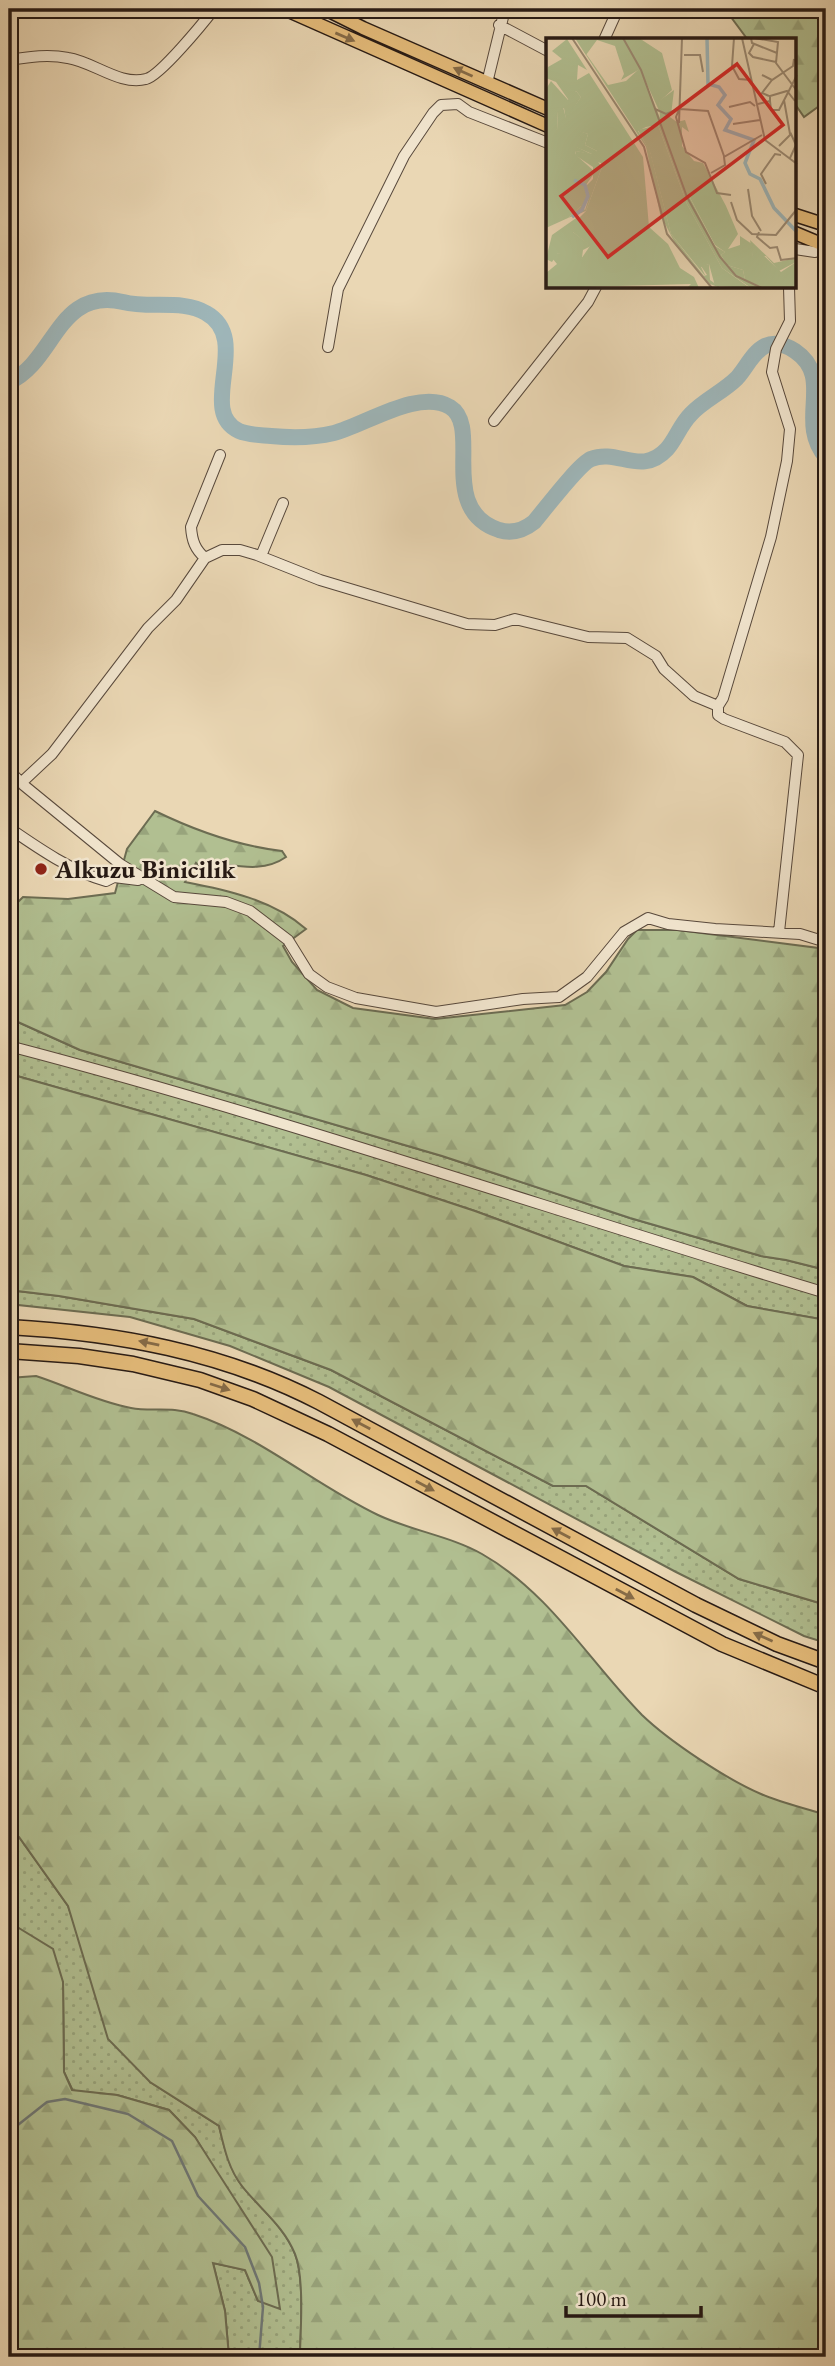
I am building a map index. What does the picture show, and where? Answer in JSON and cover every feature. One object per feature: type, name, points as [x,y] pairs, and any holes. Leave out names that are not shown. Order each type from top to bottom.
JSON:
[{"type":"highway","points":[[9,1327],[98,1334],[155,1344],[218,1361],[274,1381],[340,1413],[696,1605],[777,1644],[826,1662]]},
{"type":"highway","points":[[9,1351],[79,1356],[133,1364],[200,1380],[253,1399],[328,1434],[722,1644],[826,1686]]},
{"type":"main road","points":[[284,9],[546,125]]},
{"type":"main road","points":[[326,9],[363,28],[546,108]]},
{"type":"main road","points":[[796,215],[826,225]]},
{"type":"main road","points":[[796,233],[826,247]]},
{"type":"street","points":[[9,60],[39,56],[69,58],[123,78],[146,79],[160,69],[214,9]]},
{"type":"street","points":[[487,83],[505,9]]},
{"type":"street","points":[[605,38],[618,9]]},
{"type":"street","points":[[499,25],[546,50]]},
{"type":"street","points":[[328,347],[338,289],[404,156],[441,105],[458,104],[469,112],[546,143]]},
{"type":"street","points":[[796,249],[815,251],[826,247]]},
{"type":"street","points":[[494,421],[595,289]]},
{"type":"street","points":[[779,932],[797,755],[785,742],[724,719],[718,715],[718,706],[723,698],[771,537],[787,461],[790,429],[772,372],[776,349],[790,321],[789,289]]},
{"type":"street","points":[[205,558],[192,539],[191,527],[220,455]]},
{"type":"street","points":[[261,556],[283,503]]},
{"type":"street","points":[[21,783],[51,754],[148,628],[176,600],[205,558],[222,550],[261,556],[320,580],[467,624],[495,625],[515,619],[588,637],[627,638],[656,656],[664,668],[694,696],[718,706]]},
{"type":"street","points":[[9,770],[90,841],[149,883],[174,897],[226,902],[250,911],[288,940],[309,974],[327,987],[356,998],[436,1012],[523,999],[559,997],[587,977],[624,932],[648,918],[668,924],[715,929],[800,934],[826,942]]},
{"type":"street","points":[[9,828],[36,847],[93,877],[106,881],[114,877],[131,878],[149,883]]},
{"type":"street","points":[[9,1046],[142,1081],[426,1166],[631,1234],[826,1293]]},
{"type":"green space","points":[[725,9],[826,9],[826,101],[804,117],[796,105],[796,38],[747,38]]},
{"type":"green space","points":[[155,811],[217,836],[282,851],[286,857],[263,866],[220,864],[216,869],[196,863],[185,882],[264,903],[293,919],[306,929],[283,946],[292,962],[317,990],[353,1008],[435,1019],[565,1005],[587,992],[606,972],[637,930],[678,930],[826,949],[826,1270],[761,1256],[630,1218],[442,1156],[80,1050],[9,1018],[9,911],[23,897],[68,899],[115,893],[127,849]]},
{"type":"green space","points":[[9,1018],[80,1050],[442,1156],[630,1218],[761,1256],[826,1270],[826,1320],[747,1306],[693,1277],[624,1266],[475,1211],[366,1175],[17,1076],[9,1100]]},
{"type":"green space","points":[[17,1076],[366,1175],[475,1211],[624,1266],[693,1277],[747,1306],[826,1320],[826,1605],[739,1579],[586,1486],[553,1486],[331,1370],[194,1319],[9,1290],[9,1100]]},
{"type":"green space","points":[[9,1290],[194,1319],[331,1370],[553,1486],[586,1486],[739,1579],[826,1605],[826,1643],[804,1636],[676,1572],[329,1387],[230,1346],[130,1317],[9,1304]]},
{"type":"green space","points":[[36,1376],[119,1405],[185,1412],[218,1423],[378,1515],[482,1554],[528,1588],[568,1629],[642,1715],[667,1736],[715,1769],[761,1794],[826,1815],[826,2357],[328,2357],[300,2351],[300,2275],[290,2244],[237,2179],[227,2157],[219,2126],[150,2082],[108,2039],[68,1906],[19,1837],[9,1830],[9,1378]]},
{"type":"green space","points":[[9,1830],[19,1837],[68,1906],[81,1943],[150,2082],[219,2126],[237,2179],[290,2244],[300,2275],[300,2351],[287,2351],[285,2357],[229,2357],[225,2311],[213,2263],[245,2270],[258,2301],[232,2198],[195,2137],[169,2110],[117,2095],[73,2091],[64,2072],[63,1982],[15,1924],[9,1922]]},
{"type":"green space","points":[[9,1922],[53,1949],[63,1982],[64,2072],[72,2090],[117,2095],[169,2110],[195,2137],[272,2257],[280,2309],[258,2301],[245,2270],[213,2263],[225,2311],[229,2357],[9,2357]]},
{"type":"waterway","points":[[9,382],[37,359],[70,315],[84,305],[101,300],[187,306],[206,313],[219,325],[225,340],[226,356],[222,408],[227,421],[239,431],[279,437],[318,436],[347,429],[408,405],[437,402],[450,407],[459,417],[463,432],[463,468],[469,505],[480,520],[499,530],[513,531],[534,522],[591,459],[611,457],[639,462],[657,457],[667,449],[696,409],[737,378],[761,349],[777,344],[795,351],[807,362],[814,387],[814,429],[817,443],[826,457]]},
{"type":"waterway","points":[[9,2132],[47,2102],[65,2099],[128,2114],[172,2141],[198,2196],[245,2247],[259,2283],[263,2307],[259,2357]]},
{"type":"place","name":"Alkuzu Binicilik","points":[[41,869]]}]
